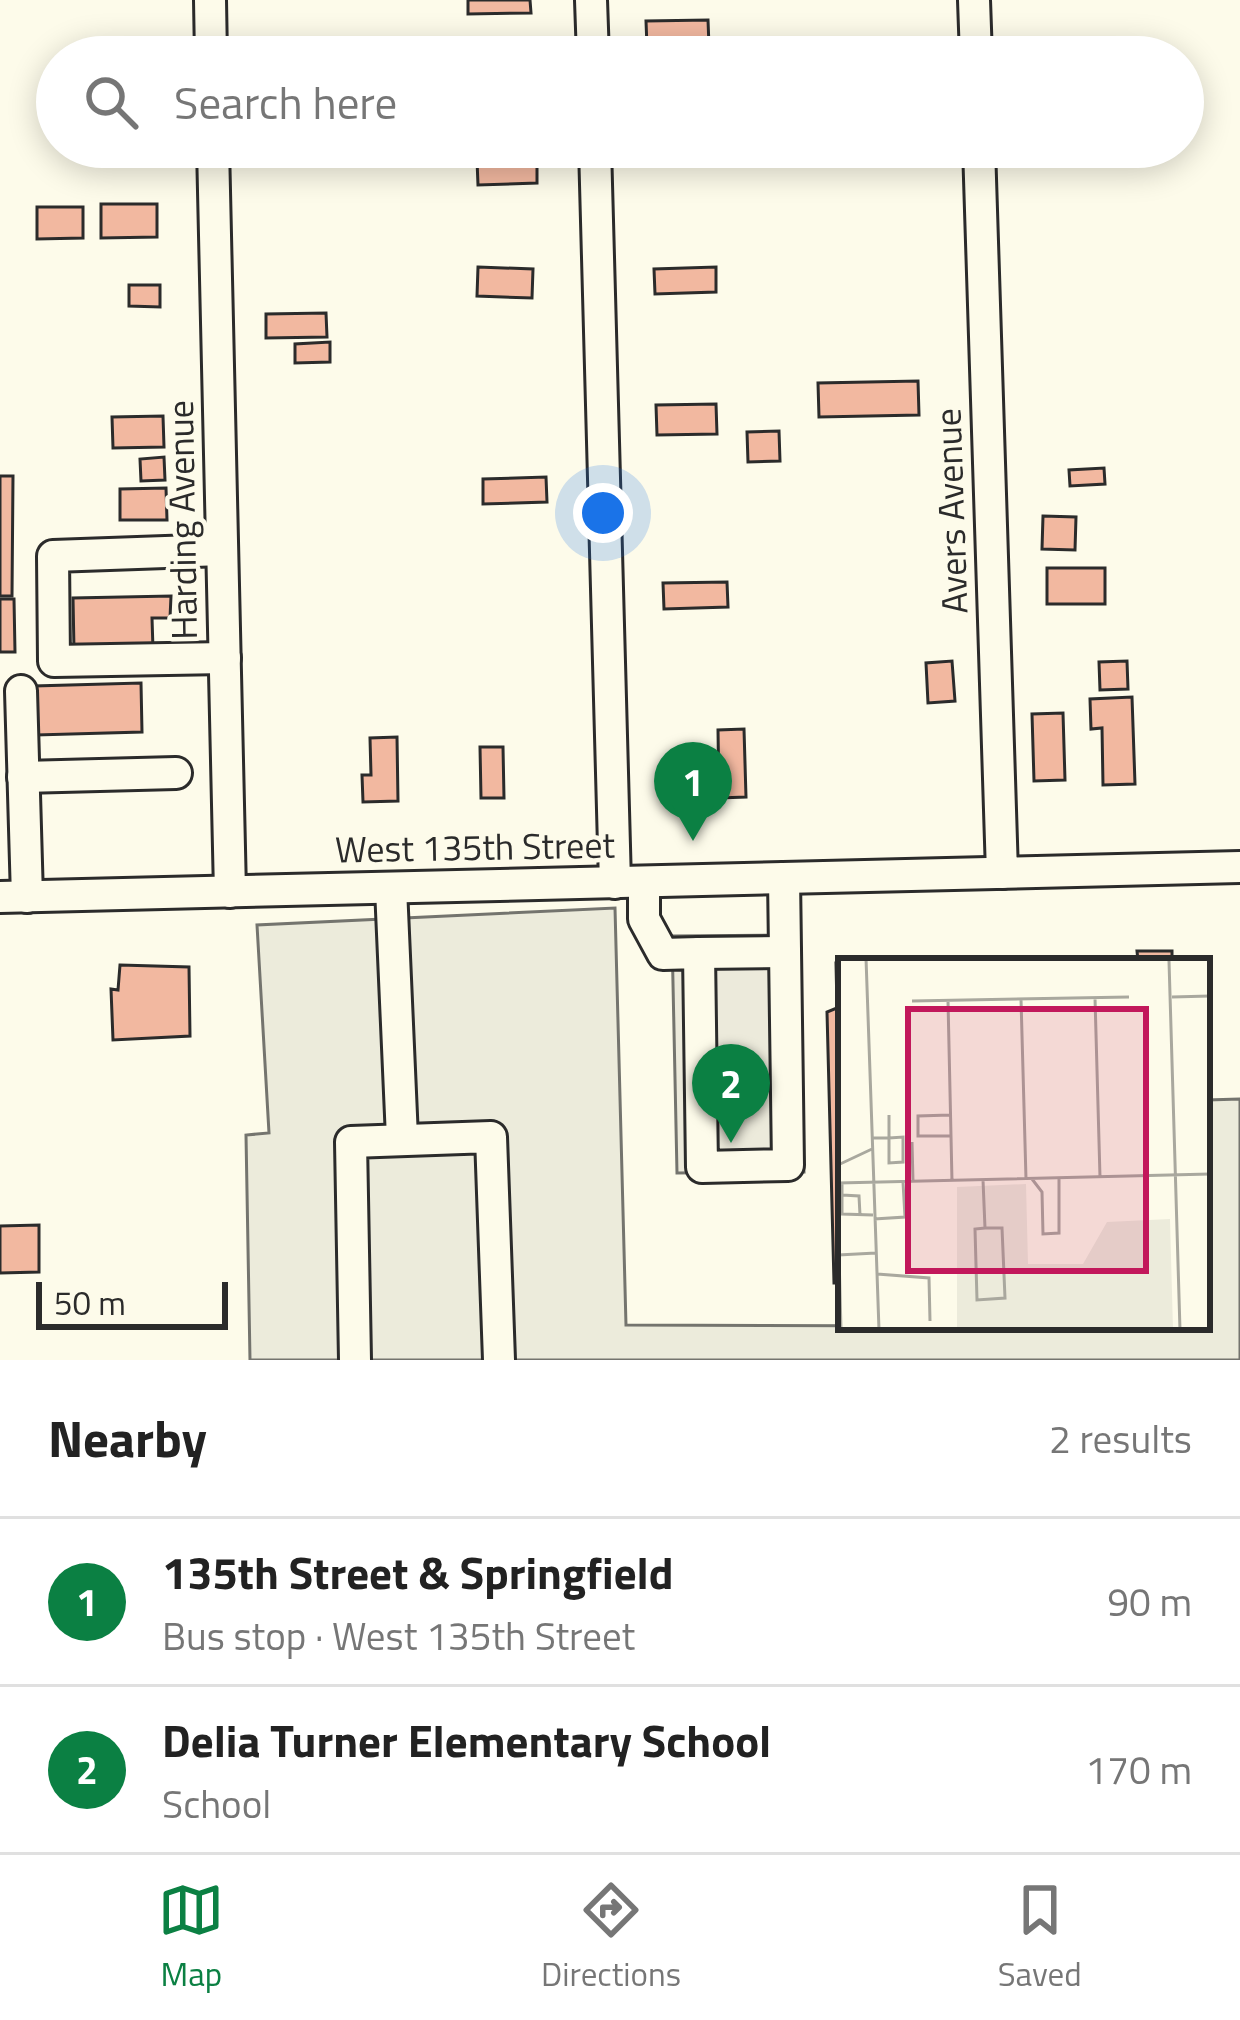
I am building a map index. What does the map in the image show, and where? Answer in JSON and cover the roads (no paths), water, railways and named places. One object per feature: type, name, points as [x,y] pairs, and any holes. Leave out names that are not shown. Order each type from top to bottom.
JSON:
[{"type":"street","points":[[210,0],[211,36]]},
{"type":"street","points":[[591,0],[592,36]]},
{"type":"street","points":[[974,0],[975,36]]},
{"type":"street","name":"Harding Avenue","points":[[213,168],[230,892]]},
{"type":"street","points":[[596,168],[629,882],[663,954],[785,952]]},
{"type":"street","name":"Avers Avenue","points":[[980,168],[1002,873]]},
{"type":"street","points":[[222,550],[53,556],[54,661],[225,658]]},
{"type":"street","points":[[14,897],[23,776],[21,691]]},
{"type":"street","points":[[23,776],[176,773]]},
{"type":"street","name":"West 135th Street","points":[[14,897],[1240,867]]},
{"type":"street","points":[[699,953],[702,1167],[788,1165],[784,878]]},
{"type":"street","points":[[391,888],[402,1138]]},
{"type":"street","points":[[356,1360],[351,1142],[491,1137],[499,1360]]},
{"type":"place","name":"135th Street & Springfield","points":[[693,841]]},
{"type":"place","name":"Delia Turner Elementary School","points":[[731,1143]]}]
